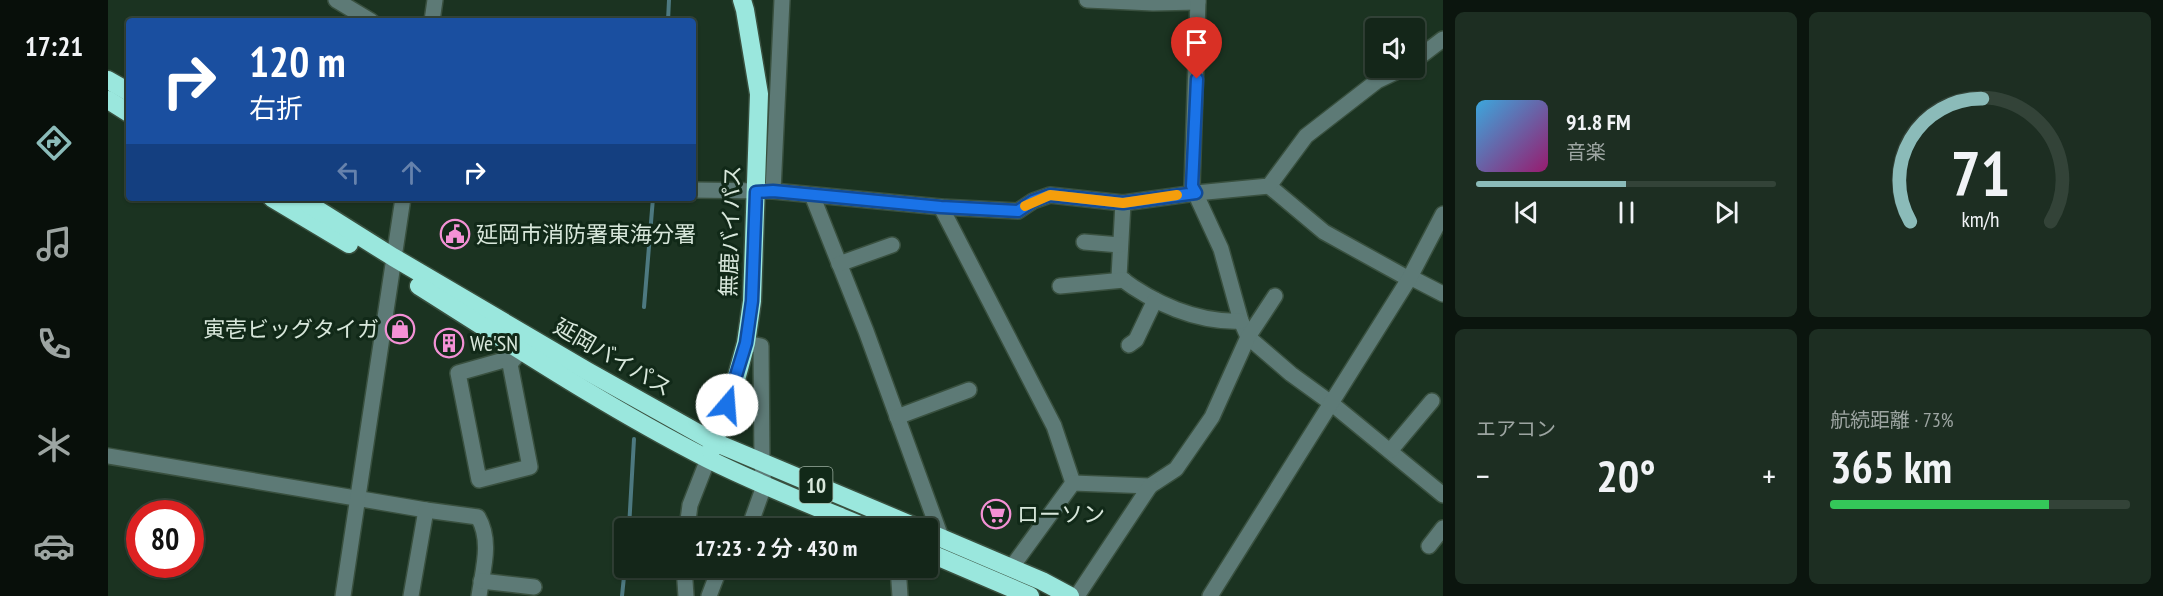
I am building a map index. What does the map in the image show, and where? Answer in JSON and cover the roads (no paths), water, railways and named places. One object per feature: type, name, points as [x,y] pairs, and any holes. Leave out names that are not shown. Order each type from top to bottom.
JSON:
[{"type":"highway","name":"無鹿バイパス","points":[[711,451],[734,387],[746,343],[764,191],[759,94],[746,10],[742,0]]},
{"type":"highway","points":[[108,80],[126,91]]},
{"type":"highway","points":[[108,100],[126,111]]},
{"type":"highway","name":"延岡バイパス","points":[[278,201],[587,371],[764,486],[842,518]]},
{"type":"highway","name":"延岡バイパス","points":[[303,201],[393,263],[516,357],[607,404],[711,451],[762,463],[894,518]]},
{"type":"highway","points":[[938,536],[1042,581],[1070,596]]},
{"type":"highway","points":[[938,557],[1029,596]]},
{"type":"street","points":[[336,0],[366,18]]},
{"type":"street","points":[[432,18],[435,0]]},
{"type":"street","points":[[764,191],[782,0]]},
{"type":"street","points":[[1087,0],[1153,3],[1198,1],[1192,186],[1221,249],[1241,321],[1248,337],[1443,495]]},
{"type":"street","points":[[1425,53],[1443,39]]},
{"type":"street","points":[[1269,186],[1306,136],[1383,78]]},
{"type":"street","points":[[696,190],[764,191],[941,207],[1018,211],[1033,201],[1050,195],[1123,203],[1269,186],[1324,232],[1443,294]]},
{"type":"street","points":[[812,195],[866,331],[897,417],[929,518]]},
{"type":"street","points":[[344,596],[403,201]]},
{"type":"street","points":[[1123,203],[1119,277],[1155,300],[1221,322],[1241,321]]},
{"type":"street","points":[[941,207],[1054,426],[1074,483]]},
{"type":"street","points":[[1210,596],[1410,278],[1443,214]]},
{"type":"street","points":[[1084,242],[1120,245]]},
{"type":"street","points":[[839,264],[892,245]]},
{"type":"street","points":[[1060,286],[1124,280]]},
{"type":"street","points":[[1077,596],[1150,486],[1176,469],[1212,417],[1248,337],[1275,296]]},
{"type":"street","points":[[1129,345],[1136,340],[1155,300]]},
{"type":"street","points":[[746,343],[761,346],[764,486],[753,518]]},
{"type":"street","points":[[516,357],[530,467],[479,480],[458,374],[516,357]]},
{"type":"street","points":[[897,417],[969,390]]},
{"type":"street","points":[[1390,451],[1432,401]]},
{"type":"street","points":[[688,518],[690,505],[711,451]]},
{"type":"street","points":[[108,456],[426,510],[478,516],[484,527],[486,544],[480,588],[534,587]]},
{"type":"street","points":[[1074,483],[1150,486]]},
{"type":"street","points":[[1011,568],[1074,483]]},
{"type":"street","points":[[411,596],[426,510]]},
{"type":"street","points":[[1429,546],[1443,528]]},
{"type":"street","points":[[685,578],[686,596]]},
{"type":"street","points":[[710,596],[716,578]]},
{"type":"street","points":[[899,578],[900,596]]},
{"type":"waterway","points":[[668,18],[669,0]]},
{"type":"waterway","points":[[644,307],[653,201]]},
{"type":"waterway","points":[[630,518],[634,439]]},
{"type":"waterway","points":[[622,596],[624,578]]},
{"type":"place","name":"延岡市消防署東海分署","points":[[455,234]]},
{"type":"place","name":"寅壱ビッグタイガ","points":[[400,329]]},
{"type":"place","name":"We'SN","points":[[449,343]]},
{"type":"place","name":"ローソン","points":[[996,514]]}]
